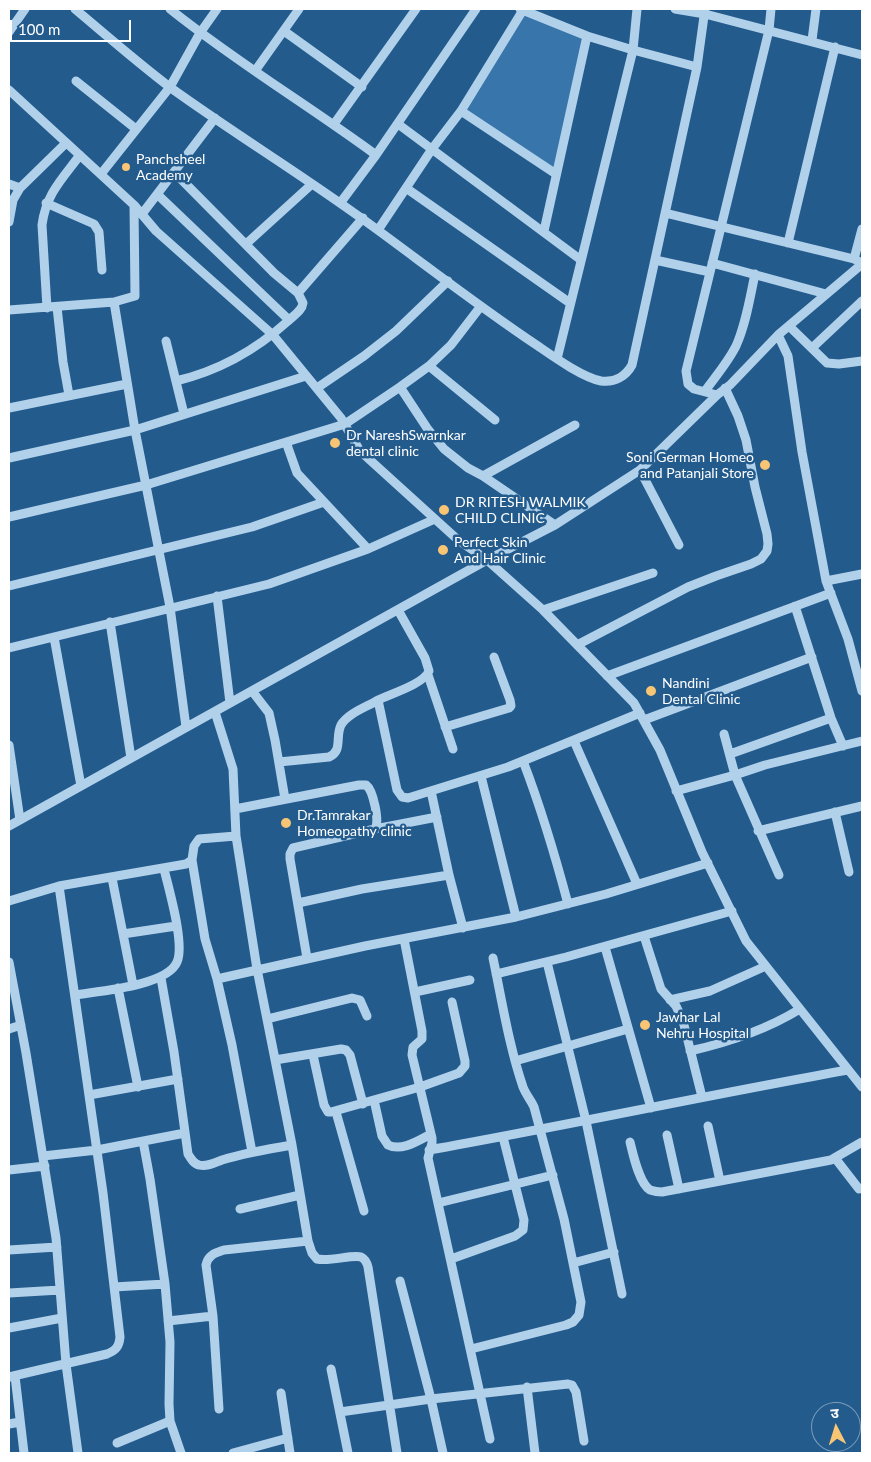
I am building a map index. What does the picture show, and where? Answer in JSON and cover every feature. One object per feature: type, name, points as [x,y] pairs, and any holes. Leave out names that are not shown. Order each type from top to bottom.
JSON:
[{"type":"street","points":[[9,32],[25,9]]},
{"type":"street","points":[[74,9],[170,87],[363,218],[481,306],[557,359],[601,380],[610,381],[627,374],[632,365],[697,66],[705,11]]},
{"type":"street","points":[[170,9],[200,33],[334,124],[376,155]]},
{"type":"street","points":[[100,174],[170,87],[200,33],[217,9]]},
{"type":"street","points":[[256,71],[299,9]]},
{"type":"street","points":[[334,124],[416,9]]},
{"type":"street","points":[[340,202],[398,124],[476,9]]},
{"type":"street","points":[[378,230],[432,149],[461,111],[522,9],[587,36],[697,66]]},
{"type":"street","points":[[557,359],[633,50],[636,9]]},
{"type":"street","points":[[675,9],[705,11],[862,54]]},
{"type":"street","points":[[717,395],[694,388],[688,384],[686,378],[769,30],[771,9]]},
{"type":"street","points":[[812,40],[816,9]]},
{"type":"street","points":[[284,31],[362,87]]},
{"type":"street","points":[[544,231],[587,36]]},
{"type":"street","points":[[788,243],[835,46]]},
{"type":"street","points":[[76,81],[136,129]]},
{"type":"street","points":[[9,90],[134,206],[156,231],[273,335],[345,424],[360,451],[435,519],[487,560],[544,610],[634,703],[660,750],[708,863],[746,941],[862,1088]]},
{"type":"street","points":[[461,111],[556,174]]},
{"type":"street","points":[[142,214],[215,118]]},
{"type":"street","points":[[398,124],[581,260]]},
{"type":"street","points":[[9,222],[13,200],[20,188],[66,143]]},
{"type":"street","points":[[47,308],[42,225],[46,203],[51,193],[80,155]]},
{"type":"street","points":[[174,172],[274,273],[298,293],[302,300],[302,306],[273,335],[230,362],[193,377],[176,381]]},
{"type":"street","points":[[9,184],[20,188]]},
{"type":"street","points":[[246,244],[312,184]]},
{"type":"street","points":[[406,188],[570,304]]},
{"type":"street","points":[[157,194],[288,320]]},
{"type":"street","points":[[46,203],[94,224],[98,232],[102,270]]},
{"type":"street","points":[[12,311],[114,302],[135,296],[134,206]]},
{"type":"street","points":[[665,212],[788,243],[860,265]]},
{"type":"street","points":[[298,293],[363,218]]},
{"type":"street","points":[[9,826],[487,560],[555,525],[640,470],[778,335],[860,265],[862,229]]},
{"type":"street","points":[[655,260],[755,274],[826,294]]},
{"type":"street","points":[[705,391],[724,367],[736,345],[755,274]]},
{"type":"street","points":[[317,388],[364,356],[396,331],[448,281]]},
{"type":"street","points":[[812,348],[862,301]]},
{"type":"street","points":[[114,302],[134,430],[170,607],[186,727]]},
{"type":"street","points":[[9,517],[146,485],[345,424],[428,366],[451,345],[481,306]]},
{"type":"street","points":[[57,307],[63,362],[70,395]]},
{"type":"street","points":[[789,326],[823,360],[832,365],[862,360]]},
{"type":"street","points":[[778,335],[788,356],[802,452],[826,581],[848,639],[862,691]]},
{"type":"street","points":[[166,341],[184,414]]},
{"type":"street","points":[[428,366],[495,420]]},
{"type":"street","points":[[9,458],[134,430],[306,376]]},
{"type":"street","points":[[9,408],[127,384]]},
{"type":"street","points":[[400,387],[427,428],[444,449],[468,468],[483,476],[555,525]]},
{"type":"street","points":[[578,645],[688,587],[751,564],[767,552],[767,534],[746,440],[738,416],[725,388]]},
{"type":"street","points":[[483,476],[575,425]]},
{"type":"street","points":[[286,442],[297,473],[368,549]]},
{"type":"street","points":[[640,470],[679,545]]},
{"type":"street","points":[[9,586],[252,527],[324,502]]},
{"type":"street","points":[[9,648],[269,584],[368,549],[435,519]]},
{"type":"street","points":[[544,610],[653,573]]},
{"type":"street","points":[[826,581],[862,574]]},
{"type":"street","points":[[607,676],[831,593]]},
{"type":"street","points":[[217,596],[230,703]]},
{"type":"street","points":[[796,606],[832,718],[843,746]]},
{"type":"street","points":[[398,610],[426,658],[428,675],[453,749]]},
{"type":"street","points":[[110,622],[131,758]]},
{"type":"street","points":[[54,636],[81,786]]},
{"type":"street","points":[[445,727],[511,706],[494,657]]},
{"type":"street","points":[[378,700],[399,795],[408,798],[481,776],[642,716],[812,657]]},
{"type":"street","points":[[279,762],[334,755],[338,749],[340,727],[348,718],[378,700],[415,684],[428,675]]},
{"type":"street","points":[[252,691],[269,713],[285,799]]},
{"type":"street","points":[[214,712],[233,769],[236,836],[257,969],[292,1145],[308,1240],[312,1253],[317,1259],[333,1260],[358,1256],[366,1261],[397,1453]]},
{"type":"street","points":[[730,754],[832,718]]},
{"type":"street","points":[[724,734],[735,775],[758,831],[779,875]]},
{"type":"street","points":[[574,741],[637,884]]},
{"type":"street","points":[[676,791],[735,775],[765,764],[862,741]]},
{"type":"street","points":[[9,745],[20,820]]},
{"type":"street","points":[[523,761],[545,821],[568,904]]},
{"type":"street","points":[[481,776],[516,917]]},
{"type":"street","points":[[235,809],[366,785],[370,789],[378,821],[376,829]]},
{"type":"street","points":[[431,791],[449,875],[464,928]]},
{"type":"street","points":[[758,831],[862,806]]},
{"type":"street","points":[[835,812],[849,872]]},
{"type":"street","points":[[307,958],[290,854],[293,848],[437,817]]},
{"type":"street","points":[[236,836],[200,839],[194,846],[192,860],[205,939],[217,978],[232,1045],[252,1152]]},
{"type":"street","points":[[9,901],[59,886],[164,869],[186,864],[192,860]]},
{"type":"street","points":[[217,978],[404,938],[516,917],[568,904],[708,863]]},
{"type":"street","points":[[75,995],[149,982],[161,978],[174,968],[178,961],[179,937],[164,869]]},
{"type":"street","points":[[298,903],[362,889],[449,875]]},
{"type":"street","points":[[112,878],[132,985]]},
{"type":"street","points":[[24,1453],[12,1376],[107,1354],[118,1347],[120,1337],[97,1150],[59,886]]},
{"type":"street","points":[[496,974],[605,947],[732,912]]},
{"type":"street","points":[[123,934],[176,926]]},
{"type":"street","points":[[644,936],[661,990],[679,1012],[702,1097]]},
{"type":"street","points":[[404,938],[423,1035],[420,1042],[413,1048],[412,1055],[431,1134],[432,1144],[428,1158],[490,1439]]},
{"type":"street","points":[[605,947],[651,1108]]},
{"type":"street","points":[[471,1348],[566,1325],[576,1319],[581,1310],[573,1263],[553,1175],[532,1101],[525,1093],[515,1061],[493,958]]},
{"type":"street","points":[[9,962],[45,1166],[57,1247],[66,1364],[78,1453]]},
{"type":"street","points":[[547,962],[586,1121],[622,1294]]},
{"type":"street","points":[[670,1000],[710,991],[766,966]]},
{"type":"street","points":[[161,978],[188,1154],[196,1164],[201,1166],[252,1152],[292,1145]]},
{"type":"street","points":[[414,992],[470,980]]},
{"type":"street","points":[[118,988],[138,1086]]},
{"type":"street","points":[[267,1019],[352,998],[360,1000],[367,1016]]},
{"type":"street","points":[[313,1055],[324,1105],[328,1112],[336,1112],[363,1104],[459,1073],[465,1066],[466,1061],[452,1002]]},
{"type":"street","points":[[690,1051],[758,1031],[800,1009]]},
{"type":"street","points":[[9,1029],[21,1024]]},
{"type":"street","points":[[515,1061],[628,1029]]},
{"type":"street","points":[[275,1060],[341,1049],[348,1051],[363,1104]]},
{"type":"street","points":[[429,1150],[848,1070]]},
{"type":"street","points":[[89,1096],[178,1079]]},
{"type":"street","points":[[374,1100],[382,1136],[388,1145],[399,1148],[431,1134]]},
{"type":"street","points":[[336,1112],[364,1212]]},
{"type":"street","points":[[708,1126],[720,1181]]},
{"type":"street","points":[[43,1156],[97,1150],[185,1133]]},
{"type":"street","points":[[667,1135],[679,1189]]},
{"type":"street","points":[[451,1259],[516,1236],[523,1230],[524,1220],[503,1137]]},
{"type":"street","points":[[143,1141],[165,1284],[170,1342],[168,1404],[170,1421],[181,1453]]},
{"type":"street","points":[[630,1142],[641,1177],[650,1190],[662,1192],[811,1164],[835,1158],[862,1142]]},
{"type":"street","points":[[835,1158],[860,1189]]},
{"type":"street","points":[[9,1170],[45,1166]]},
{"type":"street","points":[[438,1203],[553,1175]]},
{"type":"street","points":[[240,1209],[300,1195]]},
{"type":"street","points":[[219,1409],[213,1316],[207,1261],[212,1254],[224,1250],[308,1240]]},
{"type":"street","points":[[9,1250],[57,1247]]},
{"type":"street","points":[[573,1263],[614,1252]]},
{"type":"street","points":[[400,1281],[443,1453]]},
{"type":"street","points":[[114,1287],[165,1284]]},
{"type":"street","points":[[9,1293],[60,1290]]},
{"type":"street","points":[[168,1321],[213,1316]]},
{"type":"street","points":[[9,1328],[62,1318]]},
{"type":"street","points":[[332,1369],[348,1453]]},
{"type":"street","points":[[340,1412],[527,1387],[568,1384],[572,1385],[576,1392],[584,1441]]},
{"type":"street","points":[[527,1387],[535,1453]]},
{"type":"street","points":[[281,1393],[290,1453]]},
{"type":"street","points":[[117,1443],[170,1421]]},
{"type":"street","points":[[9,1424],[20,1422]]},
{"type":"street","points":[[233,1453],[288,1438]]},
{"type":"shaded area","points":[[523,10],[587,36],[556,174],[461,111]]},
{"type":"place","name":"Panchsheel Academy","points":[[126,167]]},
{"type":"place","name":"Dr NareshSwarnkar dental clinic","points":[[335,443]]},
{"type":"place","name":"Soni German Homeo and Patanjali Store","points":[[765,465]]},
{"type":"place","name":"DR RITESH WALMIK CHILD CLINIC","points":[[444,510]]},
{"type":"place","name":"Perfect Skin And Hair Clinic","points":[[443,550]]},
{"type":"place","name":"Nandini Dental Clinic","points":[[651,691]]},
{"type":"place","name":"Dr.Tamrakar Homeopathy clinic","points":[[286,823]]},
{"type":"place","name":"Jawhar Lal Nehru Hospital","points":[[645,1025]]}]
